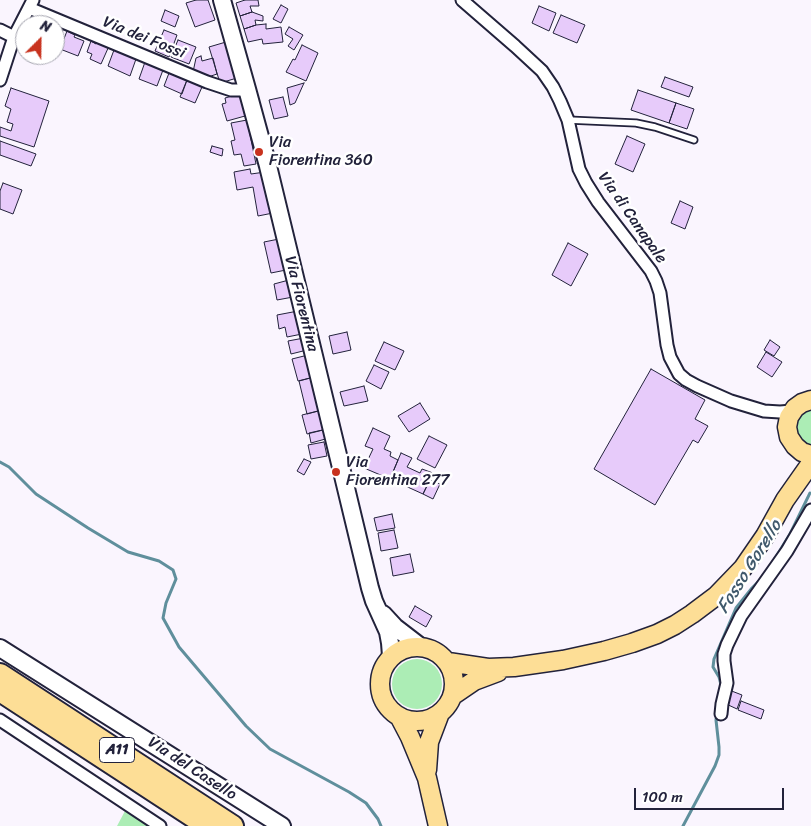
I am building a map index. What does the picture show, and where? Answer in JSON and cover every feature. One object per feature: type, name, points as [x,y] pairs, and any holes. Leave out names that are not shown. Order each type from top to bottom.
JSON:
[{"type":"highway","name":"A11","points":[[0,674],[233,826]]},
{"type":"highway","name":"A11","points":[[0,691],[207,826]]},
{"type":"main road","points":[[811,400],[802,402],[790,419],[789,437],[802,452],[811,455]]},
{"type":"main road","points":[[785,500],[791,476],[795,446]]},
{"type":"main road","points":[[448,662],[488,668],[514,667],[563,660],[604,652],[632,643],[657,634],[681,621],[716,596],[743,568],[765,536],[785,500],[811,463]]},
{"type":"main road","points":[[421,647],[433,650],[444,657],[448,662],[454,682],[452,696],[446,707],[429,719],[417,721],[404,719],[393,713],[385,703],[380,692],[380,679],[384,666],[391,656],[405,648],[421,647]]},
{"type":"main road","points":[[452,696],[470,683],[514,667]]},
{"type":"main road","points":[[426,778],[429,742],[440,713]]},
{"type":"main road","points":[[399,716],[410,736],[426,778],[438,826]]},
{"type":"street","name":"Via Fiorentina","points":[[222,0],[268,166],[370,588],[390,638],[391,656]]},
{"type":"street","name":"Via di Canapale","points":[[462,0],[542,71],[553,87],[568,120],[579,169],[586,183],[598,202],[651,271],[656,281],[660,293],[667,345],[670,357],[679,374],[703,389],[764,411],[780,412],[790,419]]},
{"type":"street","name":"Via dei Fossi","points":[[31,4],[201,80],[231,90],[247,89]]},
{"type":"street","points":[[0,80],[14,37],[31,4]]},
{"type":"street","points":[[0,30],[14,37]]},
{"type":"street","points":[[721,714],[727,683],[724,654],[727,645],[741,616],[788,551],[811,510]]},
{"type":"street","name":"Via Fiorentina","points":[[378,608],[390,622],[421,647]]},
{"type":"street","name":"Via del Casello","points":[[0,648],[282,826]]},
{"type":"street","points":[[0,720],[160,826]]},
{"type":"lane","points":[[568,120],[636,123],[655,127],[694,140]]},
{"type":"green space","points":[[811,408],[811,447],[799,439],[795,429],[797,420],[802,413]]},
{"type":"green space","points":[[417,659],[431,663],[438,670],[442,684],[438,698],[431,705],[417,709],[403,705],[396,698],[392,684],[396,670],[403,663]]},
{"type":"green space","points":[[128,808],[156,826],[117,826]]},
{"type":"building","points":[[196,0],[208,0],[215,20],[195,27],[186,3]]},
{"type":"building","points":[[245,0],[258,0],[259,6],[250,6],[252,12],[240,16],[236,3]]},
{"type":"building","points":[[281,5],[288,9],[281,23],[273,19]]},
{"type":"building","points":[[539,6],[556,13],[549,31],[532,23]]},
{"type":"building","points":[[165,10],[179,16],[175,27],[161,21]]},
{"type":"building","points":[[252,12],[263,16],[263,21],[255,20],[256,25],[244,29],[240,16]]},
{"type":"building","points":[[561,15],[585,25],[577,43],[553,33]]},
{"type":"building","points":[[266,24],[266,29],[281,27],[283,42],[263,44],[262,39],[248,42],[244,29]]},
{"type":"building","points":[[289,27],[303,35],[294,50],[288,46],[293,39],[285,34]]},
{"type":"building","points":[[164,30],[177,35],[169,57],[155,51]]},
{"type":"building","points":[[67,31],[75,35],[74,37],[84,41],[78,56],[65,51]]},
{"type":"building","points":[[178,40],[196,47],[189,64],[171,57]]},
{"type":"building","points":[[91,41],[96,44],[97,41],[109,46],[101,64],[90,59],[92,54],[87,52]]},
{"type":"building","points":[[226,42],[237,78],[220,83],[209,47]]},
{"type":"building","points":[[302,45],[318,53],[306,81],[286,72],[293,59],[295,60]]},
{"type":"building","points":[[114,50],[136,59],[130,76],[108,66]]},
{"type":"building","points":[[201,56],[202,61],[213,58],[217,74],[211,76],[193,72],[196,58]]},
{"type":"building","points":[[145,62],[163,70],[157,86],[139,79]]},
{"type":"building","points":[[169,73],[187,80],[182,94],[164,86]]},
{"type":"building","points":[[665,77],[693,87],[689,97],[661,87]]},
{"type":"building","points":[[187,80],[202,87],[195,103],[180,97]]},
{"type":"building","points":[[304,83],[295,103],[290,105],[287,88]]},
{"type":"building","points":[[11,88],[49,101],[34,147],[0,136],[0,127],[11,131],[13,124],[7,122],[11,109],[5,106]]},
{"type":"building","points":[[638,90],[676,103],[669,123],[631,110]]},
{"type":"building","points":[[240,94],[245,116],[227,121],[222,104],[226,103],[225,98]]},
{"type":"building","points":[[283,97],[288,116],[274,119],[269,100]]},
{"type":"building","points":[[676,103],[694,109],[687,129],[669,123]]},
{"type":"building","points":[[247,120],[256,164],[244,166],[241,154],[234,155],[231,141],[235,140],[231,123]]},
{"type":"building","points":[[627,136],[645,144],[633,172],[615,164]]},
{"type":"building","points":[[0,141],[36,154],[31,166],[0,155]]},
{"type":"building","points":[[212,146],[223,149],[222,156],[210,152]]},
{"type":"building","points":[[250,169],[251,174],[265,172],[273,213],[258,216],[253,187],[237,190],[234,172]]},
{"type":"building","points":[[3,183],[22,190],[13,214],[0,209],[0,191]]},
{"type":"building","points":[[680,201],[693,207],[685,229],[671,223]]},
{"type":"building","points":[[279,239],[286,270],[271,273],[264,242]]},
{"type":"building","points":[[568,243],[588,254],[571,286],[552,275]]},
{"type":"building","points":[[289,280],[293,297],[277,300],[274,284]]},
{"type":"building","points":[[298,311],[302,334],[287,337],[285,327],[279,329],[277,315]]},
{"type":"building","points":[[347,332],[351,350],[333,354],[329,336]]},
{"type":"building","points":[[304,338],[307,350],[291,354],[288,341]]},
{"type":"building","points":[[770,340],[780,347],[774,356],[764,350]]},
{"type":"building","points":[[384,342],[404,351],[395,370],[375,361]]},
{"type":"building","points":[[766,352],[782,362],[772,377],[757,367]]},
{"type":"building","points":[[308,355],[314,377],[298,381],[292,359]]},
{"type":"building","points":[[374,365],[389,372],[381,389],[366,381]]},
{"type":"building","points":[[651,369],[705,400],[695,419],[708,426],[698,443],[693,440],[655,505],[594,469]]},
{"type":"building","points":[[314,377],[322,410],[307,414],[299,381]]},
{"type":"building","points":[[364,386],[368,401],[344,406],[340,392]]},
{"type":"building","points":[[420,403],[430,419],[409,432],[398,416]]},
{"type":"building","points":[[322,410],[327,429],[307,434],[302,415]]},
{"type":"building","points":[[373,428],[390,436],[384,449],[391,452],[390,456],[398,460],[390,479],[364,468],[373,449],[365,446]]},
{"type":"building","points":[[327,429],[329,438],[311,443],[309,433]]},
{"type":"building","points":[[429,436],[447,445],[435,468],[417,459]]},
{"type":"building","points":[[324,442],[327,456],[311,459],[308,445]]},
{"type":"building","points":[[401,453],[412,458],[407,467],[420,473],[422,469],[433,473],[423,494],[390,479]]},
{"type":"building","points":[[304,459],[311,462],[304,475],[297,471]]},
{"type":"building","points":[[430,480],[440,484],[433,499],[423,494]]},
{"type":"building","points":[[392,514],[395,528],[377,531],[374,518]]},
{"type":"building","points":[[394,530],[398,548],[381,551],[378,533]]},
{"type":"building","points":[[410,554],[414,572],[393,576],[390,558]]},
{"type":"building","points":[[415,606],[432,616],[426,627],[409,617]]},
{"type":"building","points":[[729,690],[742,695],[737,709],[724,703]]},
{"type":"building","points":[[741,701],[764,710],[761,719],[738,710]]},
{"type":"waterway","points":[[0,462],[9,467],[36,494],[88,528],[128,552],[159,561],[173,570],[176,579],[166,603],[163,618],[179,647],[246,726],[270,749],[366,803],[381,826]]},
{"type":"waterway","name":"Fosso Gorello","points":[[774,560],[790,534],[810,493]]},
{"type":"waterway","name":"Fosso Gorello","points":[[721,685],[713,667],[714,659],[736,608],[762,578]]},
{"type":"waterway","name":"Fosso Gorello","points":[[683,826],[719,755],[717,713]]},
{"type":"place","name":"Via Fiorentina 360","points":[[259,152]]},
{"type":"place","name":"Via Fiorentina 277","points":[[336,472]]}]
